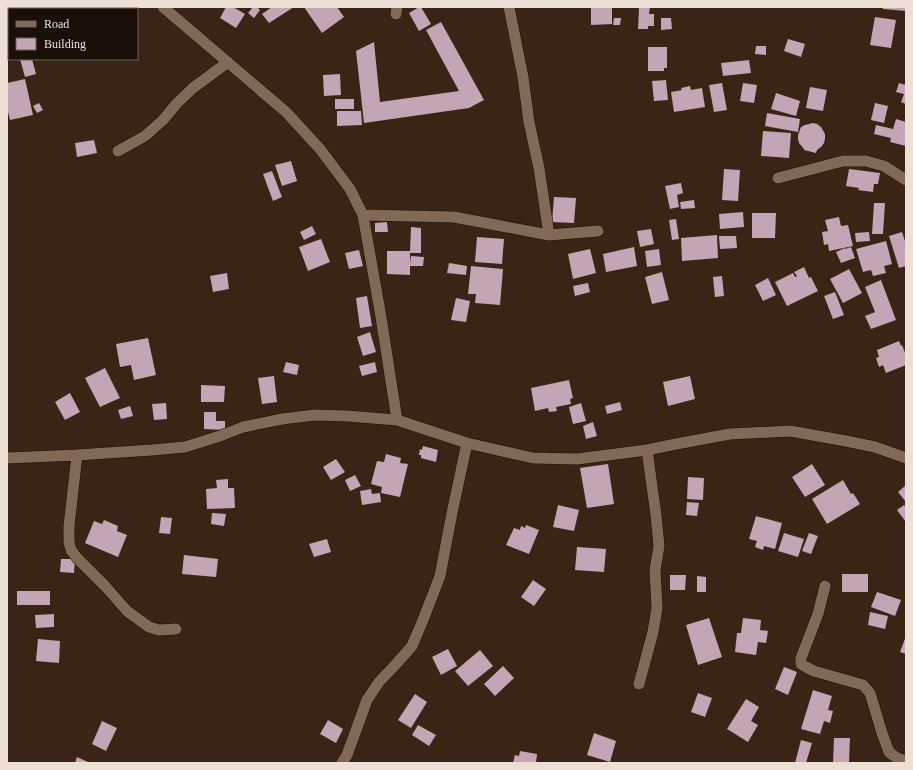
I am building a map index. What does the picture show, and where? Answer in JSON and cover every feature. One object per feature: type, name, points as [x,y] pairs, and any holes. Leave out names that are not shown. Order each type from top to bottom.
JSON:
[{"type":"street","points":[[163,7],[286,112],[320,149],[350,189],[363,215],[397,420]]},
{"type":"street","points":[[508,7],[523,77],[529,122],[539,168],[549,235]]},
{"type":"street","points":[[118,151],[145,136],[163,120],[177,102],[228,62]]},
{"type":"street","points":[[778,178],[844,161],[866,161],[884,166],[906,180]]},
{"type":"street","points":[[363,215],[454,217],[549,235],[598,231]]},
{"type":"street","points":[[7,458],[77,455],[185,447],[243,427],[282,419],[315,415],[397,420],[468,443],[533,458],[578,459],[647,450],[730,434],[790,431],[868,446],[906,458]]},
{"type":"street","points":[[342,763],[347,755],[368,700],[379,682],[412,646],[423,620],[440,576],[468,443]]},
{"type":"street","points":[[639,684],[653,632],[657,608],[655,570],[659,546],[647,450]]},
{"type":"street","points":[[77,455],[69,526],[69,542],[71,550],[127,611],[149,627],[159,630],[176,629]]},
{"type":"street","points":[[825,586],[818,614],[801,658],[801,664],[814,671],[863,685],[870,693],[889,752],[897,758],[906,761]]},
{"type":"building","points":[[226,7],[233,7],[245,14],[236,28],[220,18]]},
{"type":"building","points":[[253,7],[257,7],[260,10],[254,18],[248,13]]},
{"type":"building","points":[[272,7],[294,7],[269,23],[262,14]]},
{"type":"building","points":[[304,7],[337,7],[344,17],[322,33]]},
{"type":"building","points":[[421,7],[431,24],[419,31],[409,13]]},
{"type":"building","points":[[591,7],[612,7],[612,24],[591,25]]},
{"type":"building","points":[[639,7],[650,7],[649,14],[654,14],[654,26],[648,26],[648,29],[638,29]]},
{"type":"building","points":[[883,7],[906,7],[906,11],[883,9]]},
{"type":"building","points":[[875,17],[896,20],[891,48],[870,45]]},
{"type":"building","points":[[614,18],[621,18],[620,25],[613,25]]},
{"type":"building","points":[[661,18],[671,18],[672,29],[661,30]]},
{"type":"building","points":[[441,22],[484,100],[469,108],[364,123],[356,51],[374,42],[380,102],[459,91],[426,30]]},
{"type":"building","points":[[788,39],[805,44],[801,57],[784,51]]},
{"type":"building","points":[[756,46],[766,46],[766,55],[755,54]]},
{"type":"building","points":[[648,47],[667,47],[667,68],[664,68],[664,71],[648,71]]},
{"type":"building","points":[[20,60],[32,60],[36,74],[25,77]]},
{"type":"building","points":[[749,60],[751,73],[723,76],[721,63]]},
{"type":"building","points":[[340,74],[341,95],[324,96],[323,75]]},
{"type":"building","points":[[25,79],[33,115],[10,120],[7,108],[7,83]]},
{"type":"building","points":[[666,80],[668,100],[654,101],[652,81]]},
{"type":"building","points":[[722,83],[727,110],[714,112],[709,85]]},
{"type":"building","points":[[743,83],[757,85],[754,103],[740,101]]},
{"type":"building","points":[[899,83],[906,85],[906,104],[901,102],[904,94],[896,92]]},
{"type":"building","points":[[690,86],[691,90],[702,88],[705,107],[674,112],[671,92],[682,90],[681,88]]},
{"type":"building","points":[[810,87],[827,90],[823,111],[806,108]]},
{"type":"building","points":[[776,93],[800,101],[796,116],[771,109]]},
{"type":"building","points":[[335,99],[354,99],[354,109],[335,109]]},
{"type":"building","points":[[39,103],[43,110],[37,113],[33,106]]},
{"type":"building","points":[[875,103],[888,106],[884,123],[871,120]]},
{"type":"building","points":[[337,111],[361,111],[362,125],[337,126]]},
{"type":"building","points":[[767,113],[800,119],[798,132],[765,126]]},
{"type":"building","points":[[896,119],[906,122],[906,146],[890,142],[891,138],[874,134],[876,125],[893,129]]},
{"type":"building","points":[[813,123],[821,127],[825,134],[824,143],[816,153],[804,150],[798,139],[801,127]]},
{"type":"building","points":[[763,131],[791,133],[789,158],[761,156]]},
{"type":"building","points":[[94,140],[97,153],[77,157],[75,143]]},
{"type":"building","points":[[291,161],[297,181],[282,186],[275,165]]},
{"type":"building","points":[[724,169],[740,170],[738,201],[722,200]]},
{"type":"building","points":[[849,169],[880,173],[878,184],[874,184],[873,192],[858,190],[859,188],[846,186]]},
{"type":"building","points":[[272,171],[282,197],[273,201],[263,174]]},
{"type":"building","points":[[681,183],[683,193],[677,195],[679,207],[670,209],[665,186]]},
{"type":"building","points":[[554,197],[576,198],[574,223],[552,222]]},
{"type":"building","points":[[694,200],[695,208],[681,209],[680,202]]},
{"type":"building","points":[[874,203],[885,203],[883,234],[872,234]]},
{"type":"building","points":[[743,212],[744,227],[720,229],[719,214]]},
{"type":"building","points":[[752,213],[776,213],[775,238],[752,238]]},
{"type":"building","points":[[839,217],[841,226],[848,225],[853,246],[829,251],[828,244],[824,245],[822,232],[828,231],[825,220]]},
{"type":"building","points":[[676,219],[679,239],[672,240],[669,220]]},
{"type":"building","points":[[387,222],[388,232],[375,232],[375,223]]},
{"type":"building","points":[[312,226],[316,234],[304,240],[300,232]]},
{"type":"building","points":[[411,227],[421,228],[421,253],[410,253],[410,263],[411,256],[424,257],[423,266],[410,266],[410,275],[387,274],[387,251],[410,251]]},
{"type":"building","points":[[651,229],[654,244],[640,247],[637,231]]},
{"type":"building","points":[[869,232],[870,241],[856,242],[855,233]]},
{"type":"building","points":[[902,232],[906,244],[906,266],[899,268],[889,236]]},
{"type":"building","points":[[717,235],[718,258],[682,261],[681,238]]},
{"type":"building","points":[[719,236],[736,236],[737,248],[720,249]]},
{"type":"building","points":[[477,237],[504,239],[502,264],[475,262]]},
{"type":"building","points":[[321,239],[330,262],[308,271],[299,247]]},
{"type":"building","points":[[886,241],[892,264],[884,266],[886,273],[873,276],[871,270],[863,272],[856,249]]},
{"type":"building","points":[[634,247],[637,266],[606,272],[603,254]]},
{"type":"building","points":[[851,247],[855,258],[841,263],[836,252]]},
{"type":"building","points":[[590,249],[596,273],[573,279],[568,254]]},
{"type":"building","points":[[659,249],[661,265],[647,267],[645,251]]},
{"type":"building","points":[[359,250],[363,266],[349,269],[345,253]]},
{"type":"building","points":[[449,263],[467,266],[466,275],[447,273]]},
{"type":"building","points":[[471,266],[503,269],[500,305],[475,303],[476,294],[468,294]]},
{"type":"building","points":[[804,267],[809,278],[811,277],[818,291],[787,306],[775,282],[793,273],[795,277],[797,276],[794,272]]},
{"type":"building","points":[[849,269],[862,293],[843,303],[830,279]]},
{"type":"building","points":[[662,272],[669,300],[652,304],[645,277]]},
{"type":"building","points":[[227,273],[229,289],[213,292],[210,276]]},
{"type":"building","points":[[722,276],[724,296],[715,297],[713,277]]},
{"type":"building","points":[[768,278],[776,295],[763,301],[755,285]]},
{"type":"building","points":[[881,280],[896,320],[871,329],[865,316],[875,312],[865,287]]},
{"type":"building","points":[[588,283],[590,292],[575,296],[573,286]]},
{"type":"building","points":[[835,292],[844,315],[833,319],[824,296]]},
{"type":"building","points":[[367,296],[372,326],[360,328],[356,298]]},
{"type":"building","points":[[456,298],[470,301],[466,322],[451,320]]},
{"type":"building","points":[[370,332],[376,352],[363,356],[357,337]]},
{"type":"building","points":[[148,338],[156,375],[134,380],[131,365],[120,367],[116,344]]},
{"type":"building","points":[[899,341],[906,355],[906,365],[886,373],[883,365],[879,367],[876,358],[879,357],[877,350]]},
{"type":"building","points":[[286,362],[299,365],[297,375],[283,372]]},
{"type":"building","points":[[375,362],[377,372],[362,376],[359,366]]},
{"type":"building","points":[[105,368],[120,398],[100,407],[85,378]]},
{"type":"building","points":[[274,376],[277,402],[262,404],[258,378]]},
{"type":"building","points":[[690,376],[695,399],[668,406],[663,382]]},
{"type":"building","points":[[569,380],[573,398],[570,399],[571,404],[556,407],[557,411],[549,412],[548,408],[535,411],[531,388]]},
{"type":"building","points":[[201,385],[225,386],[224,402],[201,402]]},
{"type":"building","points":[[70,393],[80,412],[65,420],[55,402]]},
{"type":"building","points":[[620,402],[622,410],[607,414],[605,406]]},
{"type":"building","points":[[166,403],[167,419],[154,420],[152,404]]},
{"type":"building","points":[[581,403],[586,421],[573,424],[569,407]]},
{"type":"building","points":[[130,406],[133,416],[121,419],[118,410]]},
{"type":"building","points":[[204,412],[216,412],[216,421],[225,421],[225,430],[204,429]]},
{"type":"building","points":[[593,422],[597,436],[586,439],[583,426]]},
{"type":"building","points":[[423,446],[438,450],[436,462],[421,458],[421,455],[419,455],[420,449],[422,450]]},
{"type":"building","points":[[386,454],[401,458],[400,463],[408,464],[400,497],[381,493],[382,487],[371,484],[377,461],[384,462]]},
{"type":"building","points":[[336,459],[345,472],[331,480],[323,467]]},
{"type":"building","points":[[608,464],[614,504],[587,508],[580,468]]},
{"type":"building","points":[[812,464],[825,485],[805,497],[792,477]]},
{"type":"building","points":[[355,475],[361,486],[350,491],[345,480]]},
{"type":"building","points":[[688,477],[704,478],[703,500],[687,499]]},
{"type":"building","points":[[228,479],[228,488],[234,488],[235,508],[207,509],[206,489],[217,488],[216,480]]},
{"type":"building","points":[[843,480],[851,494],[853,493],[860,504],[827,524],[812,499]]},
{"type":"building","points":[[906,485],[906,502],[898,492]]},
{"type":"building","points":[[371,489],[372,494],[380,493],[381,502],[362,505],[360,491]]},
{"type":"building","points":[[687,502],[699,503],[697,516],[686,515]]},
{"type":"building","points":[[558,505],[579,510],[574,531],[553,527]]},
{"type":"building","points":[[904,505],[906,508],[906,522],[897,510]]},
{"type":"building","points":[[212,513],[226,514],[224,526],[211,524]]},
{"type":"building","points":[[756,516],[782,523],[775,549],[764,546],[763,550],[755,547],[757,541],[749,539]]},
{"type":"building","points":[[161,517],[172,518],[170,534],[159,533]]},
{"type":"building","points":[[104,520],[118,526],[117,531],[127,535],[118,557],[85,543],[94,521],[102,524]]},
{"type":"building","points":[[526,525],[539,530],[529,554],[506,545],[514,528],[520,530],[521,526],[525,528]]},
{"type":"building","points":[[784,533],[804,539],[798,557],[778,551]]},
{"type":"building","points":[[809,533],[818,536],[811,554],[802,551]]},
{"type":"building","points":[[327,539],[331,552],[314,557],[309,544]]},
{"type":"building","points":[[577,547],[606,549],[604,572],[575,570]]},
{"type":"building","points":[[184,555],[218,559],[216,577],[182,574]]},
{"type":"building","points":[[61,559],[75,559],[74,573],[60,572]]},
{"type":"building","points":[[842,574],[868,574],[868,592],[842,592]]},
{"type":"building","points":[[670,575],[686,575],[685,590],[670,590]]},
{"type":"building","points":[[697,576],[706,577],[706,592],[697,592]]},
{"type":"building","points":[[533,580],[546,589],[534,606],[521,597]]},
{"type":"building","points":[[17,591],[50,591],[50,605],[17,605]]},
{"type":"building","points":[[877,592],[901,600],[895,616],[871,607]]},
{"type":"building","points":[[870,612],[888,616],[885,629],[868,625]]},
{"type":"building","points":[[54,614],[54,627],[36,628],[35,615]]},
{"type":"building","points":[[709,618],[722,657],[698,665],[686,625]]},
{"type":"building","points":[[743,618],[761,620],[760,630],[768,631],[766,643],[758,642],[756,655],[735,652],[737,633],[741,633]]},
{"type":"building","points":[[906,636],[906,654],[900,652]]},
{"type":"building","points":[[38,639],[60,641],[59,663],[36,661]]},
{"type":"building","points":[[448,649],[457,666],[441,675],[432,657]]},
{"type":"building","points":[[480,650],[493,666],[468,686],[455,671]]},
{"type":"building","points":[[503,666],[514,678],[495,696],[484,684]]},
{"type":"building","points":[[784,667],[797,672],[788,695],[775,689]]},
{"type":"building","points":[[813,690],[832,696],[828,710],[833,711],[830,723],[824,721],[820,734],[801,729]]},
{"type":"building","points":[[698,693],[712,698],[705,717],[691,712]]},
{"type":"building","points":[[415,694],[427,702],[411,728],[398,720]]},
{"type":"building","points":[[746,699],[759,707],[751,721],[758,725],[748,742],[727,729]]},
{"type":"building","points":[[328,720],[343,729],[336,743],[320,734]]},
{"type":"building","points":[[102,721],[117,728],[106,751],[92,744]]},
{"type":"building","points":[[418,725],[436,735],[429,746],[412,735]]},
{"type":"building","points":[[594,733],[616,741],[610,762],[587,755]]},
{"type":"building","points":[[834,738],[850,738],[849,763],[833,763]]},
{"type":"building","points":[[801,740],[812,743],[806,763],[795,763]]},
{"type":"building","points":[[520,751],[537,754],[536,763],[513,763],[515,755],[519,756]]},
{"type":"building","points":[[77,757],[88,762],[88,763],[75,763]]}]
